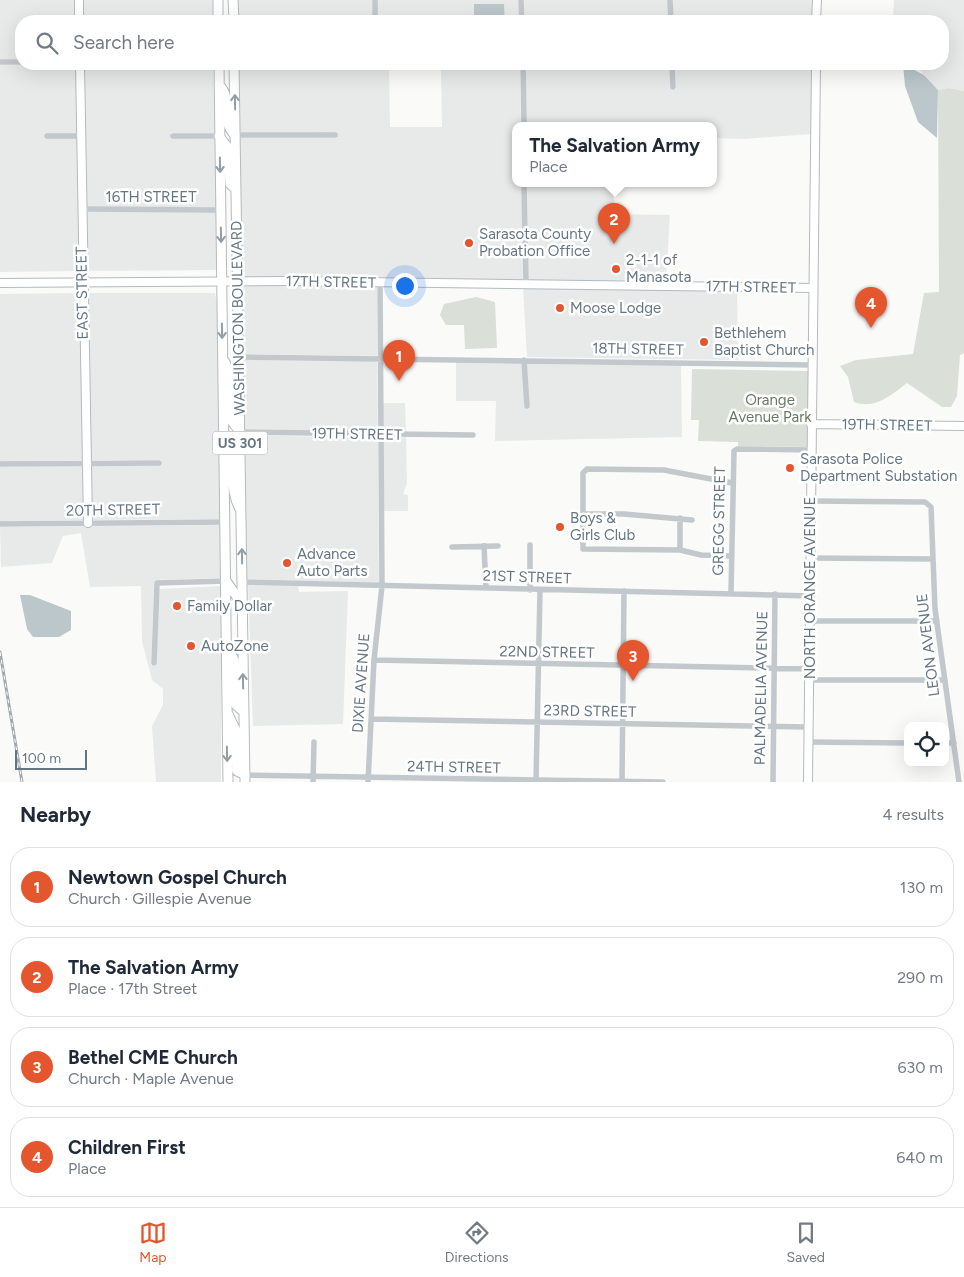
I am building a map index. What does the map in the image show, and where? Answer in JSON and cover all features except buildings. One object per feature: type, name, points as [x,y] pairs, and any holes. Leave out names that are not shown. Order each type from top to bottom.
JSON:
[{"type":"main road","points":[[218,0],[218,15]]},
{"type":"main road","points":[[233,0],[234,15]]},
{"type":"main road","name":"WASHINGTON BOULEVARD","points":[[219,70],[228,782]]},
{"type":"main road","name":"WASHINGTON BOULEVARD","points":[[234,70],[245,779]]},
{"type":"main road","points":[[219,85],[226,95],[227,125],[235,135]]},
{"type":"main road","points":[[219,136],[228,148],[230,184],[236,189]]},
{"type":"main road","points":[[223,360],[228,366],[230,375],[231,420],[240,432]]},
{"type":"main road","points":[[224,437],[232,450],[233,496],[241,511]]},
{"type":"main road","points":[[226,565],[242,582]]},
{"type":"main road","points":[[226,581],[242,604]]},
{"type":"main road","points":[[227,645],[234,660],[236,705],[244,712]]},
{"type":"main road","points":[[227,712],[236,731],[237,771],[245,779]]},
{"type":"street","points":[[79,0],[80,15]]},
{"type":"street","points":[[375,0],[375,15]]},
{"type":"street","points":[[522,0],[522,15]]},
{"type":"street","points":[[670,0],[671,15]]},
{"type":"street","points":[[816,15],[817,0]]},
{"type":"street","points":[[0,62],[15,62]]},
{"type":"street","name":"EAST STREET","points":[[80,70],[82,282],[88,523]]},
{"type":"street","points":[[523,70],[524,122]]},
{"type":"street","points":[[672,70],[673,87]]},
{"type":"street","name":"NORTH ORANGE AVENUE","points":[[808,782],[811,365],[816,70]]},
{"type":"street","points":[[235,135],[335,135]]},
{"type":"street","points":[[47,136],[80,136]]},
{"type":"street","points":[[173,136],[219,136]]},
{"type":"street","points":[[524,187],[526,284]]},
{"type":"street","name":"16TH STREET","points":[[81,209],[220,210]]},
{"type":"street","name":"17TH STREET","points":[[0,283],[380,282],[812,288]]},
{"type":"street","name":"DIXIE AVENUE","points":[[368,780],[374,660],[382,586],[380,282]]},
{"type":"street","name":"18TH STREET","points":[[238,357],[811,365]]},
{"type":"street","points":[[524,360],[527,406]]},
{"type":"street","name":"19TH STREET","points":[[811,424],[964,426]]},
{"type":"street","name":"19TH STREET","points":[[240,432],[473,435]]},
{"type":"street","name":"GREGG STREET","points":[[730,593],[733,453],[735,450],[811,450]]},
{"type":"street","points":[[0,464],[159,463]]},
{"type":"street","points":[[731,556],[701,555],[680,550],[583,549],[582,514],[584,471],[664,470],[732,483]]},
{"type":"street","name":"LEON AVENUE","points":[[810,501],[925,502],[930,504],[937,621],[959,782]]},
{"type":"street","points":[[582,514],[692,520]]},
{"type":"street","points":[[680,518],[680,550]]},
{"type":"street","name":"20TH STREET","points":[[1,524],[226,522]]},
{"type":"street","points":[[530,545],[530,590]]},
{"type":"street","points":[[484,546],[486,588]]},
{"type":"street","points":[[452,547],[498,546]]},
{"type":"street","points":[[810,558],[933,559]]},
{"type":"street","points":[[154,663],[157,583],[226,581]]},
{"type":"street","name":"21ST STREET","points":[[242,582],[810,596]]},
{"type":"street","points":[[536,781],[540,590]]},
{"type":"street","points":[[622,782],[624,591]]},
{"type":"street","name":"PALMADELIA AVENUE","points":[[773,782],[774,594]]},
{"type":"street","points":[[810,621],[937,621]]},
{"type":"street","name":"22ND STREET","points":[[374,660],[538,665],[809,669]]},
{"type":"street","points":[[809,680],[945,680]]},
{"type":"street","name":"23RD STREET","points":[[371,719],[808,727]]},
{"type":"street","points":[[313,779],[314,742]]},
{"type":"street","points":[[808,742],[904,743]]},
{"type":"street","points":[[949,743],[954,743]]},
{"type":"street","name":"24TH STREET","points":[[245,779],[663,782]]},
{"type":"shaded area","points":[[0,0],[75,0],[76,15],[15,15],[15,59],[0,59]]},
{"type":"shaded area","points":[[82,0],[213,0],[212,15],[82,15]]},
{"type":"shaded area","points":[[236,0],[372,0],[372,15],[236,15]]},
{"type":"shaded area","points":[[377,0],[519,0],[519,15],[505,15],[504,4],[474,4],[474,15],[377,15]]},
{"type":"shaded area","points":[[524,0],[668,0],[668,15],[525,15]]},
{"type":"shaded area","points":[[673,0],[814,0],[814,15],[673,15]]},
{"type":"shaded area","points":[[894,0],[964,0],[964,91],[949,88],[938,90],[920,70],[949,70],[949,15],[893,15]]},
{"type":"shaded area","points":[[474,4],[504,4],[505,15],[474,15]]},
{"type":"shaded area","points":[[0,65],[15,65],[15,70],[76,70],[79,271],[0,272]]},
{"type":"shaded area","points":[[82,70],[213,70],[215,133],[171,133],[171,138],[215,139],[217,207],[84,207]]},
{"type":"shaded area","points":[[237,70],[389,70],[390,127],[442,127],[441,70],[520,70],[521,122],[512,122],[512,187],[522,187],[523,282],[240,279],[238,138],[337,138],[337,133],[238,132]]},
{"type":"shaded area","points":[[525,70],[670,70],[671,90],[676,89],[675,70],[813,70],[812,134],[743,139],[717,138],[717,122],[526,122]]},
{"type":"shaded area","points":[[904,70],[914,70],[924,75],[938,90],[937,138],[918,122],[905,86]]},
{"type":"shaded area","points":[[527,187],[613,187],[615,214],[670,215],[666,282],[528,282]]},
{"type":"shaded area","points":[[84,212],[217,212],[219,270],[84,271]]},
{"type":"shaded area","points":[[240,285],[377,285],[377,356],[242,354]]},
{"type":"shaded area","points":[[523,287],[737,290],[738,360],[527,357]]},
{"type":"shaded area","points":[[80,293],[84,460],[0,462],[0,294]]},
{"type":"shaded area","points":[[85,293],[215,293],[219,315],[220,519],[90,520],[89,466],[162,465],[161,460],[89,460]]},
{"type":"shaded area","points":[[242,360],[377,361],[378,432],[243,430]]},
{"type":"shaded area","points":[[456,362],[522,363],[525,408],[529,408],[527,363],[707,365],[681,366],[682,437],[495,441],[496,401],[456,401]]},
{"type":"shaded area","points":[[382,403],[405,403],[406,432],[383,432]]},
{"type":"shaded area","points":[[243,435],[378,438],[379,583],[247,579]]},
{"type":"shaded area","points":[[406,437],[407,483],[403,494],[408,495],[408,511],[384,511],[383,438]]},
{"type":"shaded area","points":[[84,466],[85,520],[0,522],[0,467]]},
{"type":"shaded area","points":[[220,525],[221,578],[157,580],[154,583],[151,666],[156,666],[159,589],[221,586],[221,782],[156,782],[152,726],[163,705],[163,689],[152,680],[142,641],[141,586],[90,587],[81,533],[63,536],[52,563],[1,567],[0,527]]},
{"type":"shaded area","points":[[248,584],[298,586],[299,592],[348,591],[343,724],[253,726]]},
{"type":"shaded area","points":[[20,595],[30,595],[71,611],[71,630],[59,637],[33,637],[27,629]]},
{"type":"green space","points":[[949,88],[964,91],[964,353],[960,355],[957,396],[951,407],[942,407],[907,383],[876,403],[862,404],[854,402],[848,377],[840,366],[856,360],[913,354],[924,293],[939,292],[938,90]]},
{"type":"green space","points":[[476,297],[495,302],[497,348],[465,349],[464,325],[446,325],[440,315],[444,304]]},
{"type":"green space","name":"Orange Avenue Park","points":[[692,369],[809,371],[807,447],[738,446],[738,442],[698,441],[699,420],[691,420]]},
{"type":"railway","points":[[0,652],[22,782]]},
{"type":"place","name":"Sarasota County Probation Office","points":[[469,243]]},
{"type":"place","name":"The Salvation Army","points":[[614,244]]},
{"type":"place","name":"2-1-1 of Manasota","points":[[616,269]]},
{"type":"place","name":"Moose Lodge","points":[[560,308]]},
{"type":"place","name":"Children First","points":[[871,328]]},
{"type":"place","name":"Bethlehem Baptist Church","points":[[704,342]]},
{"type":"place","name":"Newtown Gospel Church","points":[[399,381]]},
{"type":"place","name":"Sarasota Police Department Substation","points":[[790,468]]},
{"type":"place","name":"Boys & Girls Club","points":[[560,527]]},
{"type":"place","name":"Advance Auto Parts","points":[[287,563]]},
{"type":"place","name":"Family Dollar","points":[[177,606]]},
{"type":"place","name":"AutoZone","points":[[191,646]]},
{"type":"place","name":"Bethel CME Church","points":[[633,681]]}]
